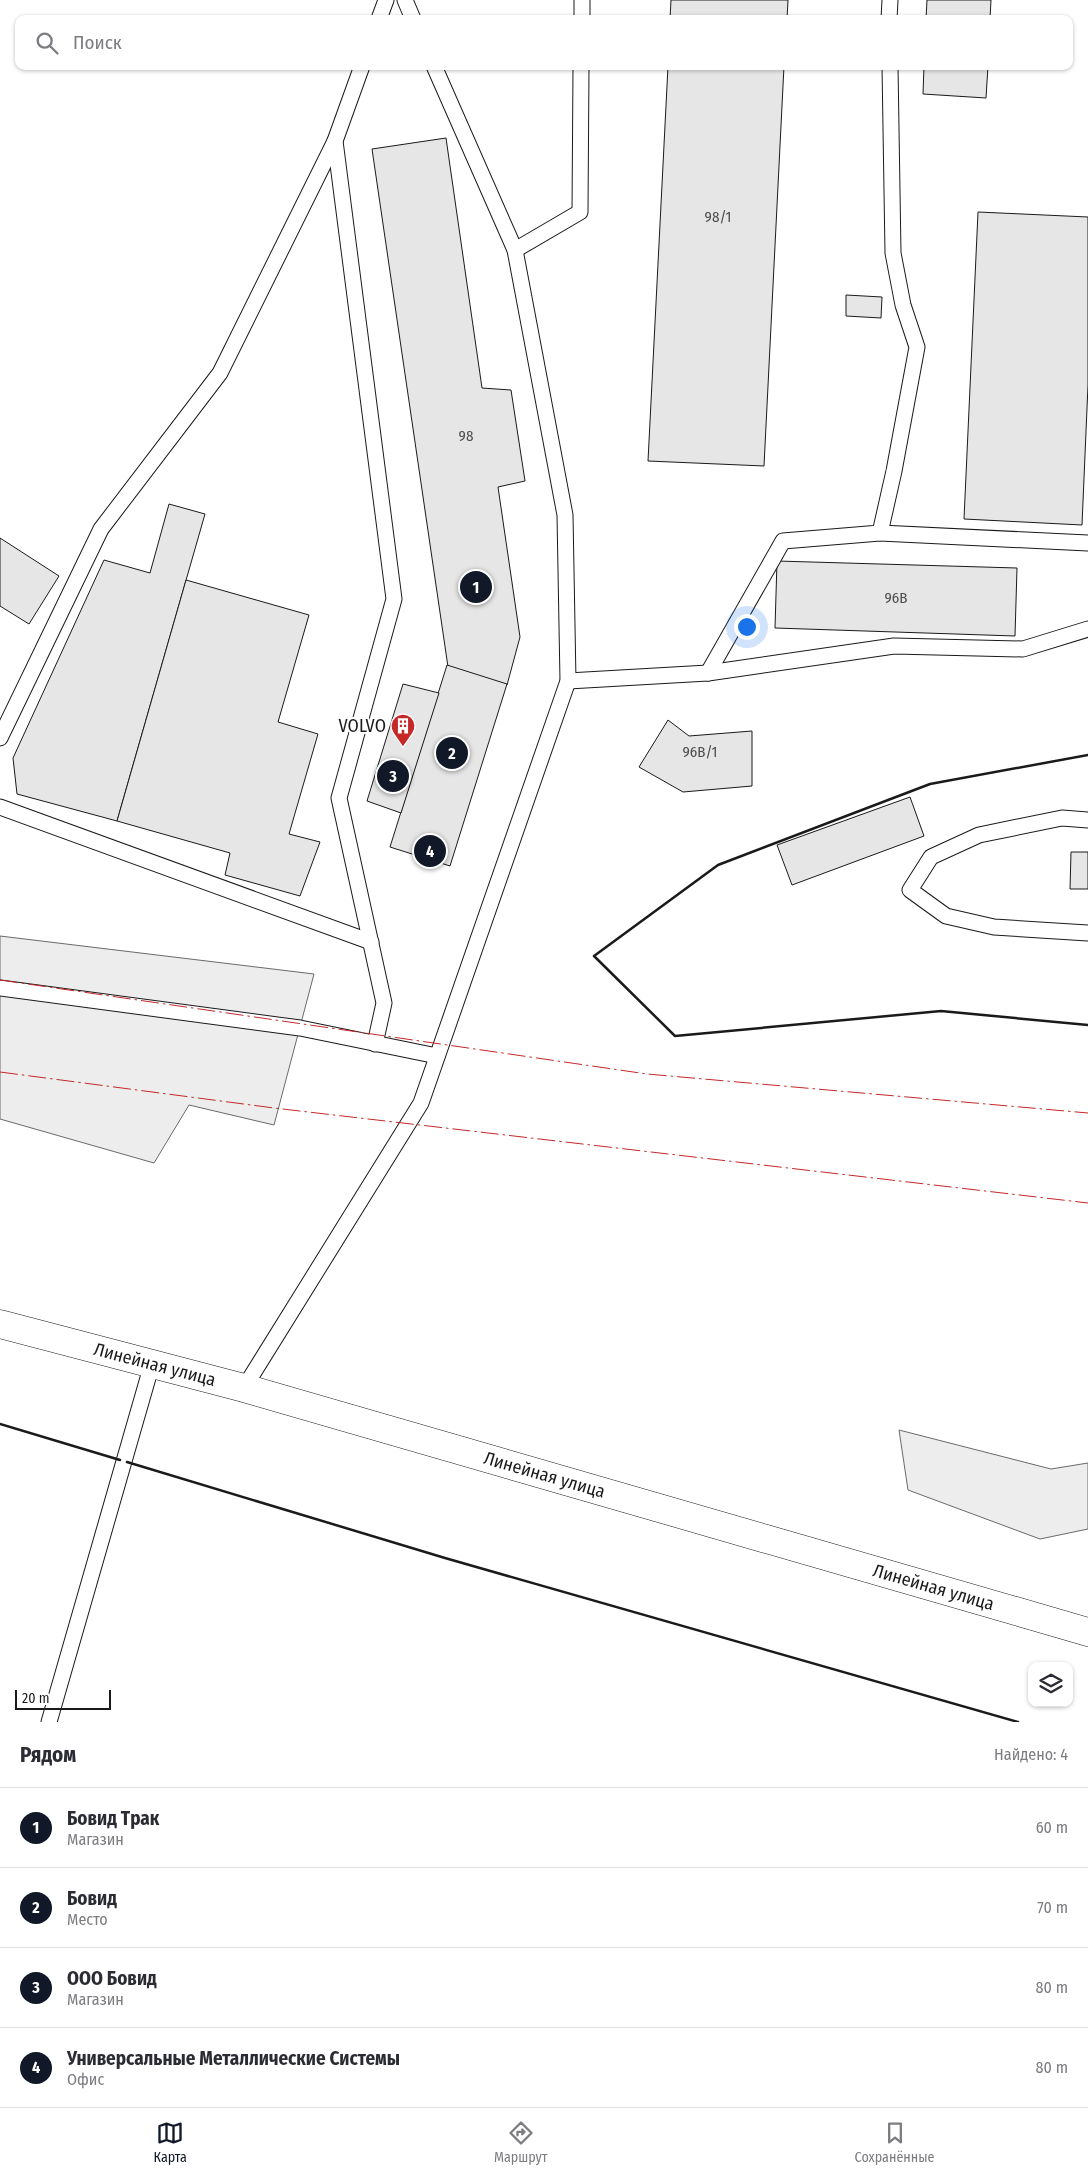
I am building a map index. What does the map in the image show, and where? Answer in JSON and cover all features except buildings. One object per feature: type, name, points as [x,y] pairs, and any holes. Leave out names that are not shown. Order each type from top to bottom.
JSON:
[{"type":"street","name":"Линейная улица","points":[[0,1324],[244,1388],[1088,1632]]},
{"type":"lane","points":[[380,15],[386,0]]},
{"type":"lane","points":[[405,0],[411,15]]},
{"type":"lane","points":[[582,0],[582,15]]},
{"type":"lane","points":[[890,0],[890,15]]},
{"type":"lane","points":[[0,738],[101,529],[220,373],[335,141],[361,70]]},
{"type":"lane","points":[[244,1388],[421,1103],[568,681],[565,515],[515,250],[436,70]]},
{"type":"lane","points":[[515,250],[580,212],[581,70]]},
{"type":"lane","points":[[880,533],[894,471],[917,346],[903,305],[893,253],[890,70]]},
{"type":"lane","points":[[335,141],[394,599],[339,798],[384,1003],[375,1044]]},
{"type":"lane","points":[[708,673],[783,541],[880,533],[1088,543]]},
{"type":"lane","points":[[568,681],[708,673],[894,646],[1023,649],[1088,629]]},
{"type":"lane","points":[[0,807],[370,942]]},
{"type":"lane","points":[[1088,820],[1062,818],[979,835],[931,857],[910,890],[946,916],[994,927],[1088,933]]},
{"type":"lane","points":[[0,988],[300,1028],[437,1056]]},
{"type":"lane","points":[[49,1722],[152,1364]]},
{"type":"shaded area","points":[[0,936],[314,974],[274,1125],[189,1105],[154,1163],[0,1119]]},
{"type":"shaded area","points":[[899,1430],[1051,1469],[1088,1463],[1088,1529],[1040,1539],[908,1490]]},
{"type":"wall","points":[[1088,755],[930,784],[718,865],[594,956],[675,1036],[941,1011],[1088,1025]]},
{"type":"wall","points":[[0,1424],[120,1460]]},
{"type":"wall","points":[[127,1462],[445,1558],[1018,1722]]},
{"type":"power","points":[[0,980],[647,1074],[1088,1113]]},
{"type":"power","points":[[0,1072],[274,1108],[1088,1203]]},
{"type":"place","name":"Бовид Трак","points":[[476,587]]},
{"type":"place","name":"VOLVO","points":[[403,747]]},
{"type":"place","name":"Бовид","points":[[452,753]]},
{"type":"place","name":"ООО Бовид","points":[[393,776]]},
{"type":"place","name":"Универсальные Металлические Системы","points":[[430,851]]}]
